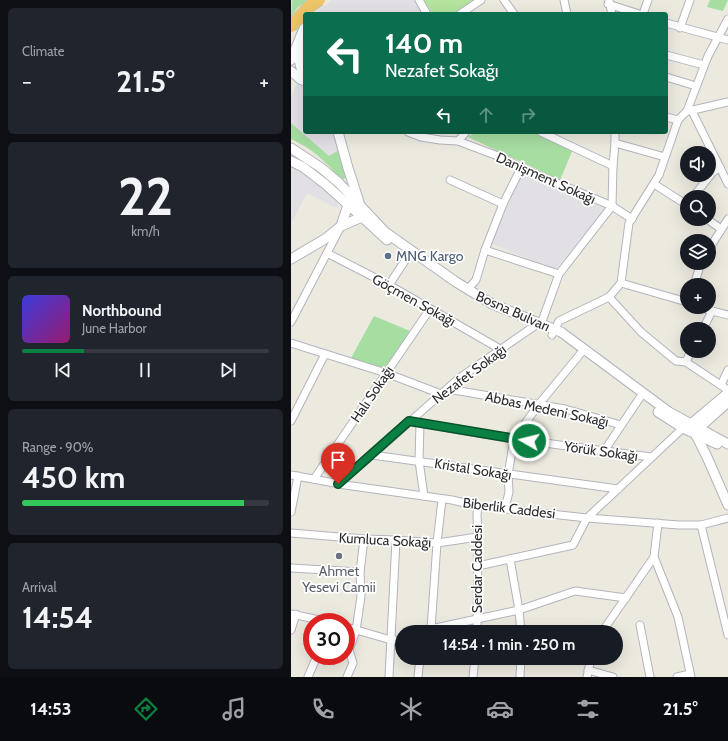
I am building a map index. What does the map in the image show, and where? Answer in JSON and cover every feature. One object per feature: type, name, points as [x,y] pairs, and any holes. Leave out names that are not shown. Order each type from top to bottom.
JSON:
[{"type":"highway","points":[[304,12],[317,0]]},
{"type":"highway","points":[[291,26],[303,13]]},
{"type":"main road","points":[[311,12],[317,0]]},
{"type":"main road","points":[[291,60],[303,31]]},
{"type":"main road","points":[[300,38],[299,52],[301,78]]},
{"type":"main road","points":[[291,63],[301,78]]},
{"type":"main road","points":[[291,71],[301,78]]},
{"type":"main road","points":[[339,134],[360,205]]},
{"type":"main road","name":"Bosna Bulvarı","points":[[291,148],[320,167],[339,183],[385,232],[492,304],[537,326]]},
{"type":"main road","name":"Bosna Bulvarı","points":[[291,161],[303,167],[362,216],[382,237],[453,288],[489,310],[553,332],[561,332],[641,395]]},
{"type":"main road","points":[[339,183],[343,183],[347,180],[348,168]]},
{"type":"main road","points":[[341,226],[347,205]]},
{"type":"main road","points":[[291,259],[325,239],[341,226],[362,216]]},
{"type":"main road","name":"Bosna Bulvarı","points":[[553,332],[641,395],[669,412],[692,429],[728,450]]},
{"type":"main road","points":[[692,429],[728,393]]},
{"type":"main road","points":[[692,429],[727,404]]},
{"type":"main road","points":[[692,429],[707,457],[728,505]]},
{"type":"main road","name":"Bosna Bulvarı","points":[[692,429],[728,444]]},
{"type":"street","points":[[419,0],[426,12]]},
{"type":"street","points":[[463,12],[481,0]]},
{"type":"street","points":[[504,0],[513,12]]},
{"type":"street","points":[[564,0],[567,12]]},
{"type":"street","points":[[644,12],[648,0]]},
{"type":"street","points":[[680,28],[690,0]]},
{"type":"street","points":[[609,2],[612,12]]},
{"type":"street","points":[[609,2],[634,12]]},
{"type":"street","points":[[728,19],[704,65],[689,111],[728,184]]},
{"type":"street","points":[[668,24],[728,40]]},
{"type":"street","points":[[668,56],[704,65]]},
{"type":"street","points":[[668,78],[696,86]]},
{"type":"street","points":[[553,332],[559,321],[609,296],[621,283],[629,223],[659,175],[679,120],[689,111],[728,102]]},
{"type":"street","points":[[668,117],[679,120]]},
{"type":"street","name":"Danişment Sokağı","points":[[413,134],[421,137],[440,140],[459,141],[503,158],[521,168],[612,206],[632,219]]},
{"type":"street","points":[[459,141],[464,134]]},
{"type":"street","points":[[545,134],[613,166]]},
{"type":"street","points":[[537,326],[559,274],[612,206],[615,134]]},
{"type":"street","points":[[615,143],[665,157]]},
{"type":"street","points":[[699,190],[720,167]]},
{"type":"street","points":[[468,289],[476,280],[485,250],[503,204],[521,168]]},
{"type":"street","points":[[450,180],[503,204]]},
{"type":"street","points":[[654,184],[680,201]]},
{"type":"street","points":[[716,237],[728,219]]},
{"type":"street","points":[[716,225],[721,229]]},
{"type":"street","points":[[291,322],[341,226]]},
{"type":"street","points":[[485,250],[559,274]]},
{"type":"street","name":"Göçmen Sokağı","points":[[327,253],[389,285],[500,349]]},
{"type":"street","points":[[389,285],[408,256]]},
{"type":"street","points":[[621,283],[680,300]]},
{"type":"street","points":[[609,296],[641,332],[676,361],[686,362],[728,390]]},
{"type":"street","name":"Halı Sokağı","points":[[314,479],[430,309]]},
{"type":"street","points":[[716,312],[728,314]]},
{"type":"street","name":"Nezafet Sokağı","points":[[372,455],[458,379],[500,349],[537,326]]},
{"type":"street","points":[[291,343],[386,373],[441,394]]},
{"type":"street","points":[[505,508],[509,492],[508,475],[514,439],[539,404],[581,353]]},
{"type":"street","points":[[291,422],[325,354]]},
{"type":"street","points":[[686,362],[688,358]]},
{"type":"street","points":[[721,385],[728,370]]},
{"type":"street","name":"Abbas Medeni Sokağı","points":[[448,389],[539,404],[621,425]]},
{"type":"street","points":[[604,451],[641,395]]},
{"type":"street","name":"Yörük Sokağı","points":[[409,421],[514,439],[651,457]]},
{"type":"street","points":[[420,423],[419,461],[424,496]]},
{"type":"street","points":[[478,566],[573,545],[587,518],[651,457],[692,429]]},
{"type":"street","points":[[338,484],[372,455]]},
{"type":"street","name":"Kristal Sokağı","points":[[372,455],[618,489]]},
{"type":"street","points":[[291,512],[294,476]]},
{"type":"street","name":"Biberlik Caddesi","points":[[294,476],[408,495],[452,500],[478,506],[587,518],[679,525],[701,525],[728,518]]},
{"type":"street","points":[[429,625],[442,500]]},
{"type":"street","name":"Serdar Caddesi","points":[[477,625],[478,506]]},
{"type":"street","points":[[607,625],[654,557],[658,523]]},
{"type":"street","points":[[701,525],[728,635]]},
{"type":"street","name":"Kumluca Sokağı","points":[[291,533],[437,543],[478,537]]},
{"type":"street","points":[[347,677],[353,663],[349,650],[356,631],[361,596],[360,572],[364,539]]},
{"type":"street","points":[[389,677],[396,540]]},
{"type":"street","points":[[654,557],[678,617],[691,676],[677,677]]},
{"type":"street","points":[[510,559],[520,625]]},
{"type":"street","points":[[291,568],[360,572]]},
{"type":"street","points":[[451,625],[519,610],[575,591],[626,598]]},
{"type":"street","points":[[291,630],[294,614]]},
{"type":"street","points":[[640,625],[650,677]]},
{"type":"street","points":[[356,631],[395,640]]},
{"type":"street","points":[[308,677],[313,665]]},
{"type":"street","points":[[418,677],[419,665]]},
{"type":"street","points":[[473,677],[474,665]]},
{"type":"street","points":[[520,677],[521,665]]},
{"type":"street","points":[[588,674],[613,677]]},
{"type":"shaded area","points":[[332,0],[416,0],[422,12],[317,12]]},
{"type":"shaded area","points":[[297,83],[303,85],[303,133],[291,123],[291,97]]},
{"type":"shaded area","points":[[304,134],[333,134],[339,150],[329,156]]},
{"type":"shaded area","points":[[291,166],[308,175],[337,201],[339,209],[307,193],[291,224]]},
{"type":"shaded area","points":[[523,173],[605,209],[555,270],[490,243]]},
{"type":"green space","points":[[292,0],[308,0],[297,8],[291,17]]},
{"type":"green space","points":[[424,0],[475,0],[456,12],[432,12]]},
{"type":"green space","points":[[710,0],[728,0],[723,11],[707,7]]},
{"type":"green space","points":[[291,123],[329,156],[339,150],[347,177],[342,180],[319,156],[291,139]]},
{"type":"green space","points":[[472,134],[543,134],[574,147],[560,180],[468,137]]},
{"type":"green space","points":[[374,316],[410,331],[384,370],[350,360]]},
{"type":"place","name":"MNG Kargo","points":[[388,256]]},
{"type":"place","name":"Ahmet Yesevi Camii","points":[[339,556]]},
{"type":"route","points":[[338,484],[409,421],[529,441]]}]
